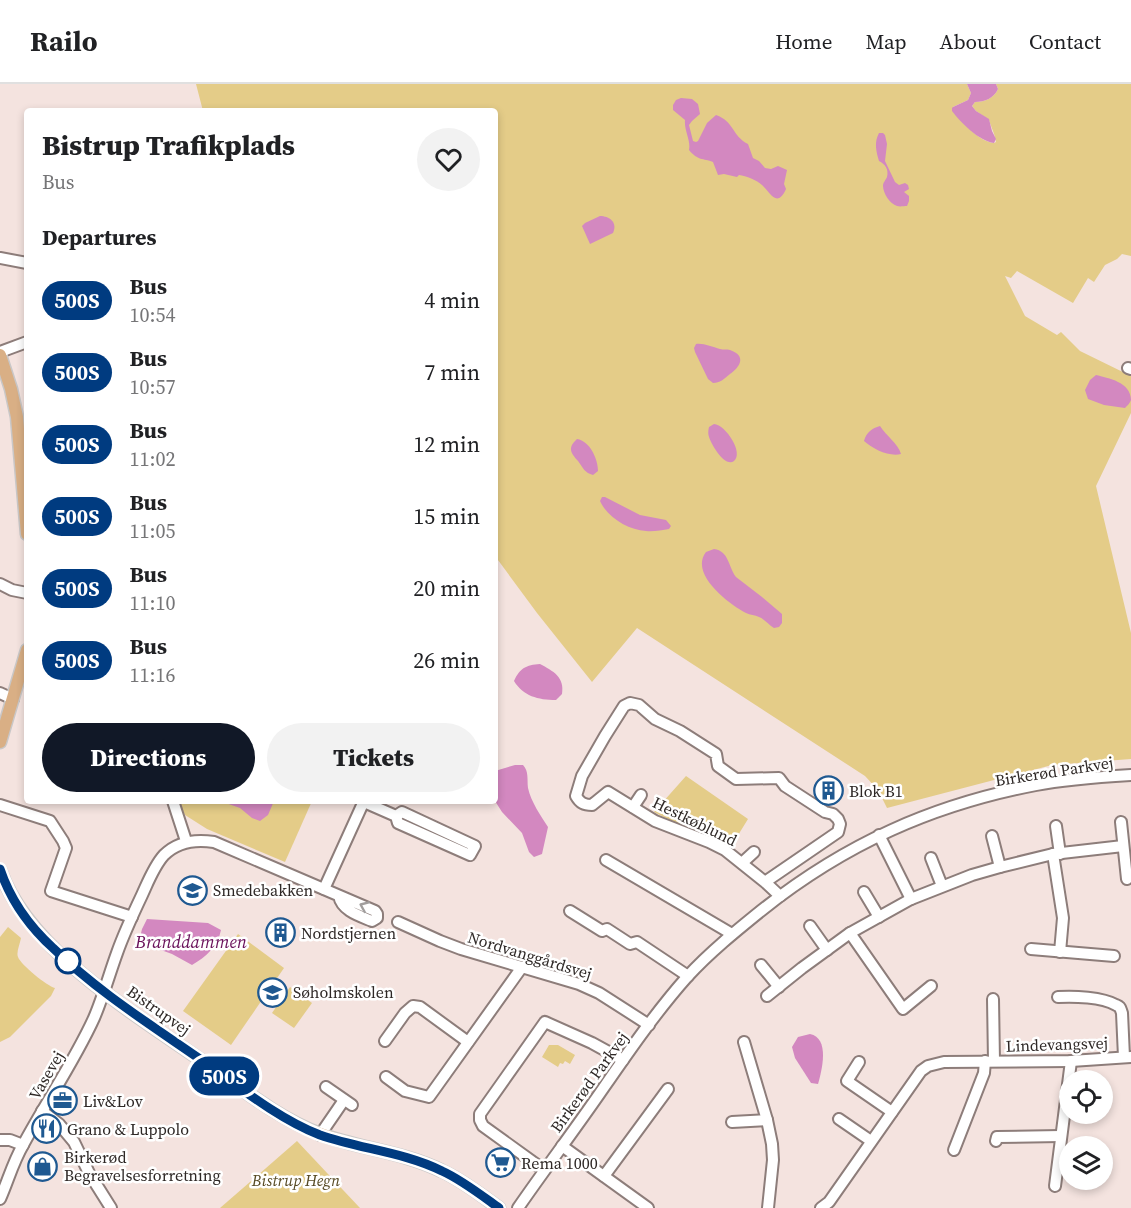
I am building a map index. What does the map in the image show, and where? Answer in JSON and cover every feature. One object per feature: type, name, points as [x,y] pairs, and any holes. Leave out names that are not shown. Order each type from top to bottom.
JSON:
[{"type":"main road","points":[[0,354],[17,417],[24,478]]},
{"type":"main road","points":[[0,742],[24,660]]},
{"type":"main road","name":"Bistrupvej","points":[[0,871],[16,903],[52,947],[104,991],[288,1119],[320,1135],[397,1155],[440,1170],[499,1208]]},
{"type":"street","points":[[0,258],[24,262]]},
{"type":"street","points":[[0,354],[24,343]]},
{"type":"street","points":[[0,584],[24,592]]},
{"type":"street","points":[[0,693],[13,699]]},
{"type":"street","name":"Hestkøblund","points":[[765,882],[838,832],[840,824],[838,819],[785,786],[779,778],[736,779],[718,766],[716,754],[655,718],[639,705],[630,703],[624,706],[582,776],[576,796],[579,801],[584,805],[592,805],[608,792],[662,824],[725,850],[780,896]]},
{"type":"street","name":"Birkerød Parkvej","points":[[518,1208],[623,1060],[688,976],[732,934],[780,896],[817,871],[879,835],[935,812],[986,796],[1038,785],[1095,777],[1131,775]]},
{"type":"street","name":"Hestkøblund","points":[[633,807],[641,795]]},
{"type":"street","points":[[174,804],[186,841]]},
{"type":"street","points":[[324,889],[363,804]]},
{"type":"street","points":[[370,804],[396,816],[398,823],[470,855],[475,846],[402,812],[396,816]]},
{"type":"street","points":[[0,805],[50,820],[63,841],[66,848],[51,891],[132,917]]},
{"type":"street","points":[[1121,822],[1127,879]]},
{"type":"street","points":[[1056,826],[1063,918],[1060,952]]},
{"type":"street","points":[[879,835],[911,899]]},
{"type":"street","points":[[992,836],[1000,867]]},
{"type":"street","points":[[104,991],[150,877],[162,857],[186,841],[214,842],[339,896]]},
{"type":"street","points":[[767,996],[850,933],[911,899],[972,875],[1000,867],[1057,854],[1123,846]]},
{"type":"street","name":"Hestkøblund","points":[[742,863],[754,852]]},
{"type":"street","points":[[932,858],[942,886]]},
{"type":"street","points":[[606,860],[732,934]]},
{"type":"street","points":[[864,892],[879,917]]},
{"type":"street","points":[[570,911],[602,932],[607,929],[630,944],[637,942],[688,976]]},
{"type":"street","name":"Nordvanggårdsvej","points":[[398,922],[461,949],[579,984],[599,993],[649,1025]]},
{"type":"street","points":[[810,926],[828,950]]},
{"type":"street","points":[[850,933],[903,1009],[931,986]]},
{"type":"street","points":[[1031,949],[1114,956]]},
{"type":"street","points":[[760,965],[779,987]]},
{"type":"street","points":[[386,1077],[405,1091],[429,1097],[522,967]]},
{"type":"street","name":"Vasevej","points":[[0,1199],[23,1145],[84,1038],[104,991]]},
{"type":"street","points":[[1058,997],[1094,999],[1120,1008],[1127,1057]]},
{"type":"street","points":[[989,1061],[993,999]]},
{"type":"street","points":[[384,1041],[413,1006],[420,1008],[468,1042]]},
{"type":"street","points":[[544,1170],[483,1126],[480,1114],[545,1022],[623,1060]]},
{"type":"street","points":[[744,1042],[772,1144],[768,1208]]},
{"type":"street","name":"Lindevangsvej","points":[[822,1208],[829,1202],[921,1071],[928,1066],[944,1062],[1127,1057]]},
{"type":"street","points":[[1061,1136],[1071,1060]]},
{"type":"street","name":"Lindevangsvej","points":[[954,1150],[989,1061]]},
{"type":"street","points":[[859,1062],[847,1081],[892,1112]]},
{"type":"street","points":[[320,1135],[348,1102],[326,1087]]},
{"type":"street","points":[[604,1176],[668,1089]]},
{"type":"street","points":[[42,1111],[59,1124],[74,1142],[89,1173],[111,1208]]},
{"type":"street","points":[[839,1119],[871,1141]]},
{"type":"street","points":[[732,1122],[767,1120]]},
{"type":"street","points":[[996,1142],[997,1137],[1059,1136]]},
{"type":"street","points":[[0,1140],[10,1140],[23,1145]]},
{"type":"street","points":[[562,1146],[648,1208]]},
{"type":"street","points":[[1054,1186],[1059,1150]]},
{"type":"street","name":"Vasevej","points":[[0,1185],[10,1172]]},
{"type":"green space","points":[[196,84],[967,84],[971,93],[968,100],[953,107],[954,113],[977,136],[994,143],[996,142],[989,120],[972,106],[975,102],[992,97],[998,89],[996,84],[1131,84],[1131,256],[1122,254],[1105,265],[1094,282],[1088,278],[1073,303],[1017,271],[1011,278],[1005,276],[1025,316],[1057,335],[1061,332],[1080,351],[1131,376],[1131,413],[1096,486],[1131,633],[1131,759],[1052,765],[887,808],[878,790],[865,776],[637,628],[592,682],[498,560],[498,108],[202,108]]},
{"type":"green space","points":[[686,776],[748,819],[732,845],[731,851],[654,812]]},
{"type":"green space","points":[[180,804],[311,804],[285,862],[207,829],[185,815]]},
{"type":"green space","points":[[8,927],[21,938],[17,953],[20,961],[35,975],[55,988],[51,996],[10,1037],[0,1042],[0,937]]},
{"type":"green space","points":[[238,934],[284,968],[231,1045],[183,1011]]},
{"type":"green space","points":[[290,987],[312,1003],[294,1028],[272,1013]]},
{"type":"green space","points":[[549,1045],[558,1045],[575,1055],[570,1064],[565,1061],[558,1067],[542,1057]]},
{"type":"green space","name":"Bistrup Hegn","points":[[297,1141],[360,1208],[220,1208]]},
{"type":"water","points":[[967,84],[996,84],[998,89],[992,97],[975,102],[972,106],[989,119],[996,139],[994,143],[976,135],[952,111],[953,107],[968,100],[971,93]]},
{"type":"water","points":[[692,99],[698,104],[700,114],[689,125],[693,141],[698,141],[707,123],[716,115],[722,118],[748,144],[753,158],[765,168],[771,169],[778,166],[787,170],[784,184],[786,189],[783,195],[780,198],[774,197],[760,183],[745,176],[718,175],[713,162],[692,154],[689,150],[685,120],[673,110],[676,100]]},
{"type":"water","points":[[879,133],[885,135],[887,144],[885,161],[895,182],[899,185],[905,183],[908,185],[909,189],[904,192],[909,196],[907,206],[894,205],[884,192],[883,185],[887,177],[887,169],[879,161],[877,154],[876,143]]},
{"type":"water","points":[[600,216],[612,220],[613,233],[590,244],[582,226]]},
{"type":"water","points":[[696,344],[735,352],[740,358],[739,365],[724,379],[713,383],[708,379],[695,352]]},
{"type":"water","points":[[1096,375],[1118,382],[1127,389],[1131,400],[1125,408],[1104,405],[1088,399],[1085,390],[1090,380]]},
{"type":"water","points":[[714,424],[724,429],[732,440],[737,452],[734,461],[727,461],[712,445],[708,431],[709,427]]},
{"type":"water","points":[[880,426],[901,454],[881,452],[864,441],[870,431]]},
{"type":"water","points":[[577,439],[586,443],[595,456],[598,471],[593,475],[584,470],[572,453],[572,445]]},
{"type":"water","points":[[602,497],[640,515],[666,520],[671,526],[669,529],[658,531],[632,528],[613,517],[603,507],[600,501]]},
{"type":"water","points":[[714,549],[723,553],[736,577],[782,614],[782,623],[779,627],[774,628],[761,618],[739,609],[713,587],[703,570],[702,561],[706,552]]},
{"type":"water","points":[[540,664],[553,672],[562,683],[562,694],[556,700],[526,694],[514,681],[524,668]]},
{"type":"water","points":[[515,765],[525,767],[531,798],[548,827],[542,854],[534,857],[529,852],[522,833],[497,804],[498,770]]},
{"type":"water","points":[[229,804],[273,804],[268,815],[260,821],[252,818],[240,808]]},
{"type":"water","name":"Branddammen","points":[[147,919],[208,923],[221,930],[211,950],[192,965],[172,954],[139,942]]},
{"type":"water","points":[[810,1034],[816,1037],[822,1048],[818,1084],[811,1083],[795,1058],[792,1047],[798,1037]]},
{"type":"bus line","name":"500S","points":[[0,869],[16,903],[52,947],[117,1001],[243,1089],[288,1119],[320,1135],[397,1155],[444,1171],[499,1208]]},
{"type":"place","name":"Blok B1","points":[[828,791]]},
{"type":"place","name":"Smedebakken","points":[[192,890]]},
{"type":"place","name":"Nordstjernen","points":[[280,933]]},
{"type":"place","name":"Søholmskolen","points":[[272,992]]},
{"type":"place","name":"Liv&Lov","points":[[62,1101]]},
{"type":"place","name":"Grano & Luppolo","points":[[46,1129]]},
{"type":"place","name":"Rema 1000","points":[[500,1163]]},
{"type":"place","name":"Birkerød Begravelsesforretning","points":[[43,1166]]}]
